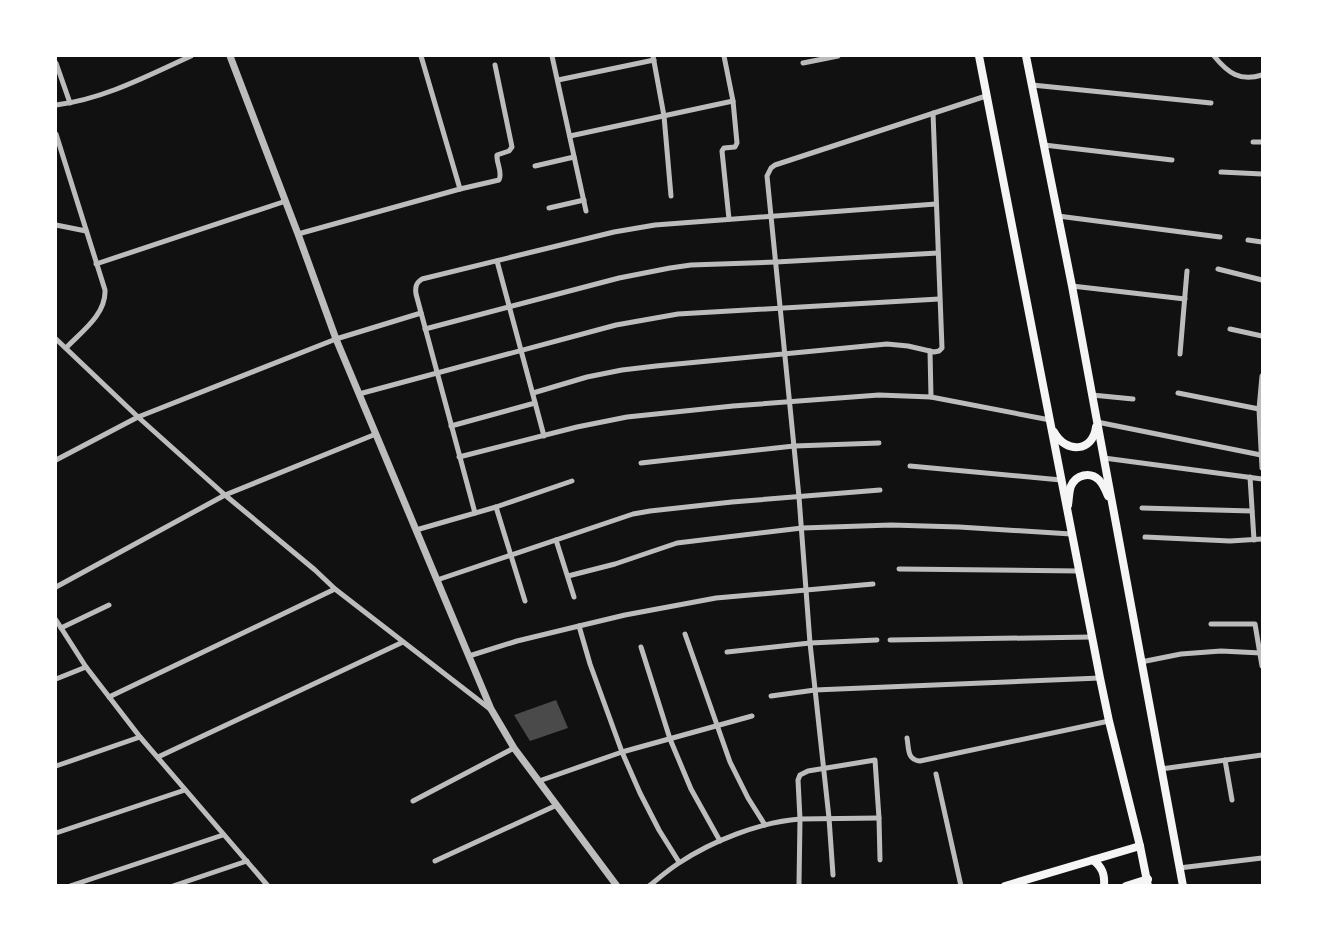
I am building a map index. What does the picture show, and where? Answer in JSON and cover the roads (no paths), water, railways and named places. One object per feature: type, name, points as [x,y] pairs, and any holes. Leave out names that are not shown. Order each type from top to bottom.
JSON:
[{"type":"main road","points":[[979,56],[1078,571],[1109,722],[1148,882],[1126,885]]},
{"type":"main road","points":[[1026,56],[1072,286],[1183,885]]},
{"type":"main road","points":[[1051,424],[1058,440],[1071,447],[1079,447],[1092,439],[1097,422]]},
{"type":"main road","points":[[1067,510],[1072,484],[1082,475],[1096,477],[1112,503]]},
{"type":"main road","points":[[1005,885],[1140,846]]},
{"type":"main road","points":[[1092,861],[1103,871],[1104,885]]},
{"type":"street","points":[[56,105],[89,99],[191,56]]},
{"type":"street","points":[[230,56],[336,339],[491,709],[514,748],[617,885]]},
{"type":"street","points":[[421,56],[460,189]]},
{"type":"street","points":[[552,56],[586,211]]},
{"type":"street","points":[[724,56],[733,101],[737,144],[735,147],[724,148],[722,151],[729,219]]},
{"type":"street","points":[[803,63],[838,56]]},
{"type":"street","points":[[1214,56],[1225,69],[1236,75],[1250,78],[1263,75]]},
{"type":"street","points":[[558,80],[653,58],[664,116],[671,196]]},
{"type":"street","points":[[56,63],[70,104]]},
{"type":"street","points":[[298,234],[500,180],[497,155],[509,151],[512,147],[495,66]]},
{"type":"street","points":[[1032,85],[1211,103]]},
{"type":"street","points":[[833,875],[767,176],[775,165],[987,96]]},
{"type":"street","points":[[570,136],[733,101]]},
{"type":"street","points":[[533,393],[622,369],[887,344],[939,351],[942,348],[933,113]]},
{"type":"street","points":[[56,134],[105,290],[104,306],[98,315],[66,348]]},
{"type":"street","points":[[1253,142],[1263,142]]},
{"type":"street","points":[[1044,145],[1172,160]]},
{"type":"street","points":[[535,166],[574,157]]},
{"type":"street","points":[[1221,172],[1263,174]]},
{"type":"street","points":[[549,208],[584,200]]},
{"type":"street","points":[[96,264],[286,201]]},
{"type":"street","points":[[565,204],[567,213]]},
{"type":"street","points":[[475,513],[415,288],[422,279],[636,228],[662,224],[936,204]]},
{"type":"street","points":[[1058,216],[1220,237]]},
{"type":"street","points":[[56,225],[86,231]]},
{"type":"street","points":[[1248,240],[1263,242]]},
{"type":"street","points":[[425,329],[619,278],[670,268],[938,253]]},
{"type":"street","points":[[497,261],[544,436]]},
{"type":"street","points":[[1218,269],[1263,280]]},
{"type":"street","points":[[1180,354],[1187,271]]},
{"type":"street","points":[[1072,286],[1185,299]]},
{"type":"street","points":[[358,394],[616,325],[656,317],[939,299]]},
{"type":"street","points":[[56,460],[138,417],[336,339],[421,313]]},
{"type":"street","points":[[1230,329],[1263,336]]},
{"type":"street","points":[[56,341],[225,495],[335,589],[491,709]]},
{"type":"street","points":[[930,351],[931,397]]},
{"type":"street","points":[[1263,376],[1259,409],[1263,468]]},
{"type":"street","points":[[1178,393],[1259,409]]},
{"type":"street","points":[[459,457],[577,427],[627,417],[879,395],[931,397],[1051,424]]},
{"type":"street","points":[[1092,395],[1133,399]]},
{"type":"street","points":[[451,426],[535,403]]},
{"type":"street","points":[[1097,422],[1261,455]]},
{"type":"street","points":[[56,587],[225,495],[376,434]]},
{"type":"street","points":[[641,463],[794,446],[879,443]]},
{"type":"street","points":[[1104,459],[1263,479]]},
{"type":"street","points":[[910,466],[1061,480]]},
{"type":"street","points":[[1250,477],[1254,540]]},
{"type":"street","points":[[416,530],[496,507],[572,481]]},
{"type":"street","points":[[436,580],[642,512],[880,490]]},
{"type":"street","points":[[496,507],[525,601]]},
{"type":"street","points":[[1142,508],[1252,512]]},
{"type":"street","points":[[568,576],[615,564],[677,543],[802,528],[891,525],[1071,534]]},
{"type":"street","points":[[1145,537],[1212,541],[1263,539]]},
{"type":"street","points":[[556,540],[574,597]]},
{"type":"street","points":[[899,569],[1078,571]]},
{"type":"street","points":[[468,656],[518,640],[625,615],[716,598],[873,584]]},
{"type":"street","points":[[109,697],[335,589]]},
{"type":"street","points":[[109,605],[57,624],[86,667],[140,737],[268,885]]},
{"type":"street","points":[[1211,624],[1255,624],[1263,666]]},
{"type":"street","points":[[579,626],[590,664],[622,752],[659,830],[679,862]]},
{"type":"street","points":[[685,634],[730,762],[765,825]]},
{"type":"street","points":[[890,640],[1092,638]]},
{"type":"street","points":[[727,652],[810,643],[877,640]]},
{"type":"street","points":[[158,758],[403,642]]},
{"type":"street","points":[[640,647],[670,739],[691,789],[720,841]]},
{"type":"street","points":[[1141,662],[1181,654],[1210,652],[1261,654]]},
{"type":"street","points":[[56,679],[86,667]]},
{"type":"street","points":[[771,696],[815,690],[1100,678]]},
{"type":"street","points":[[539,781],[622,752],[752,716]]},
{"type":"street","points":[[907,738],[909,756],[916,761],[921,761],[1109,722]]},
{"type":"street","points":[[56,766],[140,737]]},
{"type":"street","points":[[413,801],[514,748]]},
{"type":"street","points":[[1161,769],[1263,755]]},
{"type":"street","points":[[799,884],[798,780],[800,775],[808,771],[875,760],[880,860]]},
{"type":"street","points":[[1225,760],[1232,800]]},
{"type":"street","points":[[936,774],[961,885]]},
{"type":"street","points":[[56,833],[185,790]]},
{"type":"street","points":[[435,861],[557,805]]},
{"type":"street","points":[[649,885],[679,862],[720,841],[765,825],[800,819],[879,818]]},
{"type":"street","points":[[70,885],[223,835]]},
{"type":"street","points":[[1179,868],[1263,858]]},
{"type":"street","points":[[173,885],[247,861]]}]
